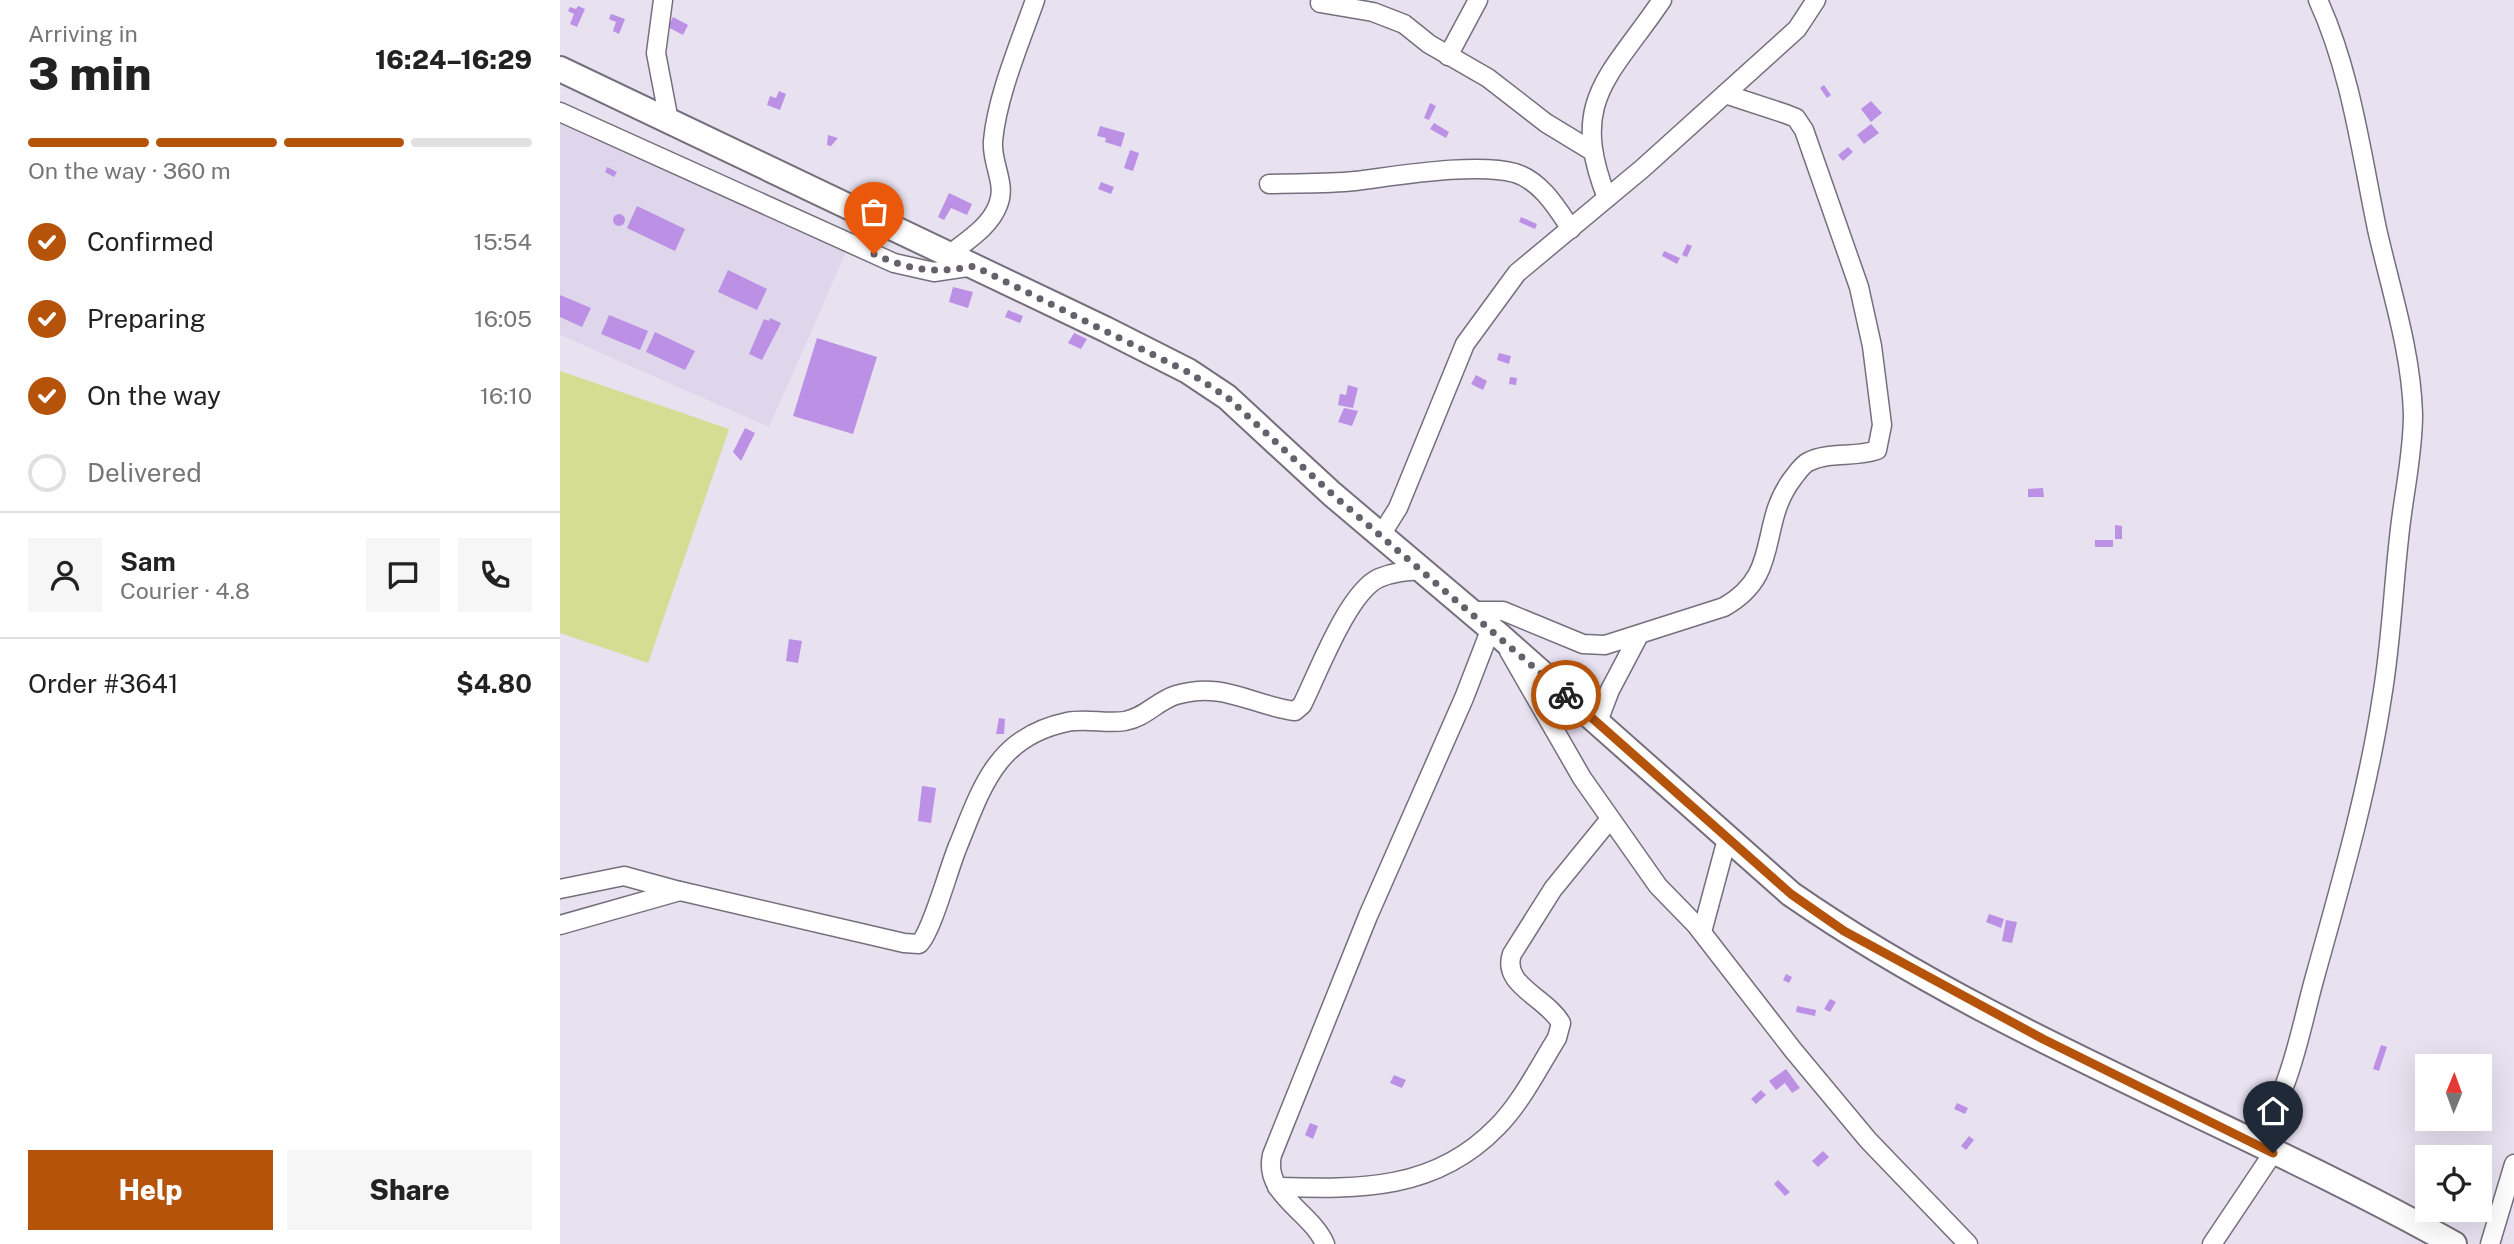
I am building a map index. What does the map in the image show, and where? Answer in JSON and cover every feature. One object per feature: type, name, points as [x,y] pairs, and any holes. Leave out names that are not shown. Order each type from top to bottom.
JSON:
[{"type":"main road","points":[[560,69],[974,266],[1200,379],[1258,424],[1332,494],[1496,633],[1791,894],[1844,931],[2043,1039],[2454,1244]]},
{"type":"street","points":[[663,0],[656,53],[669,121]]},
{"type":"street","points":[[949,255],[982,228],[999,203],[1001,188],[993,142],[1003,100],[1035,0]]},
{"type":"street","points":[[1448,56],[1478,0]]},
{"type":"street","points":[[1607,198],[1592,152],[1592,113],[1600,92],[1662,0]]},
{"type":"street","points":[[1381,535],[1398,508],[1465,344],[1517,273],[1607,198],[1797,29],[1816,0]]},
{"type":"street","points":[[2212,1244],[2262,1148],[2266,1126],[2288,1078],[2357,815],[2382,697],[2399,532],[2410,479],[2413,415],[2408,351],[2378,233],[2350,91],[2330,26],[2318,0]]},
{"type":"street","points":[[1320,3],[1373,12],[1404,24],[1448,56],[1488,78],[1546,123],[1592,152]]},
{"type":"street","points":[[1470,611],[1503,611],[1583,644],[1605,645],[1724,607],[1741,597],[1764,564],[1775,506],[1805,463],[1819,458],[1875,452],[1882,435],[1872,346],[1859,287],[1804,130],[1796,118],[1725,94]]},
{"type":"street","points":[[560,112],[894,263],[934,272],[974,266]]},
{"type":"street","points":[[1269,184],[1351,181],[1442,171],[1514,173],[1530,181],[1550,199],[1571,229]]},
{"type":"street","points":[[560,889],[624,876],[904,943],[919,944],[931,924],[978,796],[1006,751],[1035,733],[1066,722],[1135,719],[1175,696],[1203,691],[1227,692],[1295,711],[1302,705],[1357,598],[1376,579],[1398,572],[1422,570]]},
{"type":"street","points":[[1496,633],[1582,778],[1658,886],[1702,932],[1793,1050],[1868,1140],[1968,1244]]},
{"type":"street","points":[[1325,1244],[1315,1224],[1277,1187],[1270,1173],[1272,1155],[1367,916],[1464,698],[1496,633]]},
{"type":"street","points":[[1597,724],[1609,690],[1639,635]]},
{"type":"street","points":[[1277,1187],[1393,1184],[1443,1168],[1498,1126],[1557,1038],[1561,1023],[1543,1001],[1519,984],[1511,974],[1508,964],[1553,889],[1610,818]]},
{"type":"street","points":[[1702,932],[1727,839]]},
{"type":"street","points":[[560,925],[680,891]]},
{"type":"street","points":[[2490,1244],[2514,1164]]},
{"type":"shaded area","points":[[560,124],[847,250],[769,427],[560,335]]},
{"type":"green space","points":[[560,371],[729,429],[648,663],[560,633]]},
{"type":"building","points":[[578,6],[585,9],[577,27],[570,24],[574,14],[568,11],[570,7],[576,9]]},
{"type":"building","points":[[611,14],[625,19],[619,34],[613,31],[616,22],[609,19]]},
{"type":"building","points":[[673,17],[688,25],[683,35],[668,27]]},
{"type":"building","points":[[1824,85],[1831,95],[1827,98],[1820,88]]},
{"type":"building","points":[[779,91],[786,94],[780,110],[767,105],[770,96],[776,98]]},
{"type":"building","points":[[1871,101],[1882,113],[1871,122],[1861,109]]},
{"type":"building","points":[[1430,103],[1436,106],[1429,120],[1424,118]]},
{"type":"building","points":[[1434,123],[1449,132],[1446,138],[1430,129]]},
{"type":"building","points":[[1871,124],[1879,133],[1864,144],[1857,135]]},
{"type":"building","points":[[1100,126],[1125,133],[1121,147],[1105,142],[1106,138],[1097,136]]},
{"type":"building","points":[[828,135],[838,138],[831,146],[827,145]]},
{"type":"building","points":[[1848,147],[1853,152],[1843,161],[1838,155]]},
{"type":"building","points":[[1130,150],[1139,153],[1133,171],[1124,168]]},
{"type":"building","points":[[607,167],[617,172],[614,177],[605,172]]},
{"type":"building","points":[[1101,182],[1114,187],[1111,194],[1098,189]]},
{"type":"building","points":[[949,193],[972,204],[967,215],[951,208],[944,220],[938,217]]},
{"type":"building","points":[[637,206],[685,229],[675,251],[627,228]]},
{"type":"building","points":[[619,214],[625,220],[619,226],[613,220]]},
{"type":"building","points":[[1521,217],[1537,224],[1535,229],[1519,222]]},
{"type":"building","points":[[1687,244],[1692,246],[1687,257],[1682,255]]},
{"type":"building","points":[[1664,251],[1680,258],[1677,264],[1662,256]]},
{"type":"building","points":[[728,270],[767,289],[757,310],[718,292]]},
{"type":"building","points":[[953,287],[973,292],[968,308],[949,302]]},
{"type":"building","points":[[560,295],[591,308],[582,327],[560,317]]},
{"type":"building","points":[[1008,310],[1023,316],[1020,323],[1005,317]]},
{"type":"building","points":[[609,315],[648,331],[640,350],[601,334]]},
{"type":"building","points":[[770,318],[781,323],[762,360],[749,354],[764,319],[769,321]]},
{"type":"building","points":[[655,332],[695,351],[685,370],[646,352]]},
{"type":"building","points":[[1074,333],[1087,339],[1081,349],[1068,343]]},
{"type":"building","points":[[817,338],[877,357],[853,434],[793,416]]},
{"type":"building","points":[[1499,353],[1511,356],[1509,364],[1497,360]]},
{"type":"building","points":[[1476,375],[1487,381],[1483,390],[1471,384]]},
{"type":"building","points":[[1510,377],[1517,378],[1516,385],[1509,384]]},
{"type":"building","points":[[1348,385],[1358,388],[1353,408],[1338,405],[1340,394],[1346,395]]},
{"type":"building","points":[[1344,408],[1358,411],[1352,426],[1338,422]]},
{"type":"building","points":[[745,428],[755,433],[741,461],[733,452]]},
{"type":"building","points":[[2043,488],[2044,497],[2028,497],[2028,489]]},
{"type":"building","points":[[2115,525],[2122,526],[2122,539],[2115,539]]},
{"type":"building","points":[[2095,540],[2113,540],[2113,547],[2095,547]]},
{"type":"building","points":[[789,639],[802,641],[798,663],[786,661]]},
{"type":"building","points":[[999,718],[1005,719],[1004,734],[996,734]]},
{"type":"building","points":[[922,786],[936,788],[931,823],[918,821]]},
{"type":"building","points":[[1989,914],[2004,919],[2001,928],[1986,922]]},
{"type":"building","points":[[2006,920],[2017,922],[2012,943],[2002,941]]},
{"type":"building","points":[[1786,974],[1792,977],[1789,983],[1783,980]]},
{"type":"building","points":[[1830,999],[1836,1002],[1830,1012],[1824,1009]]},
{"type":"building","points":[[1797,1006],[1816,1010],[1815,1016],[1796,1012]]},
{"type":"building","points":[[2381,1045],[2387,1047],[2379,1071],[2373,1069]]},
{"type":"building","points":[[1786,1069],[1800,1088],[1792,1093],[1785,1083],[1776,1090],[1769,1081]]},
{"type":"building","points":[[1394,1075],[1406,1080],[1402,1088],[1390,1083]]},
{"type":"building","points":[[1761,1090],[1766,1095],[1756,1104],[1751,1099]]},
{"type":"building","points":[[1957,1103],[1968,1108],[1965,1114],[1954,1109]]},
{"type":"building","points":[[1310,1123],[1318,1126],[1313,1139],[1305,1135]]},
{"type":"building","points":[[1969,1136],[1974,1140],[1966,1150],[1961,1146]]},
{"type":"building","points":[[1823,1151],[1829,1157],[1818,1167],[1812,1161]]},
{"type":"building","points":[[1778,1180],[1790,1192],[1785,1196],[1774,1184]]},
{"type":"way so far","points":[[874,254],[894,263],[934,272],[974,266],[1105,329],[1200,379],[1227,397],[1269,433],[1332,494],[1566,695]]},
{"type":"route","points":[[1566,695],[1671,791],[1791,894],[1844,931],[2043,1039],[2273,1153]]}]
